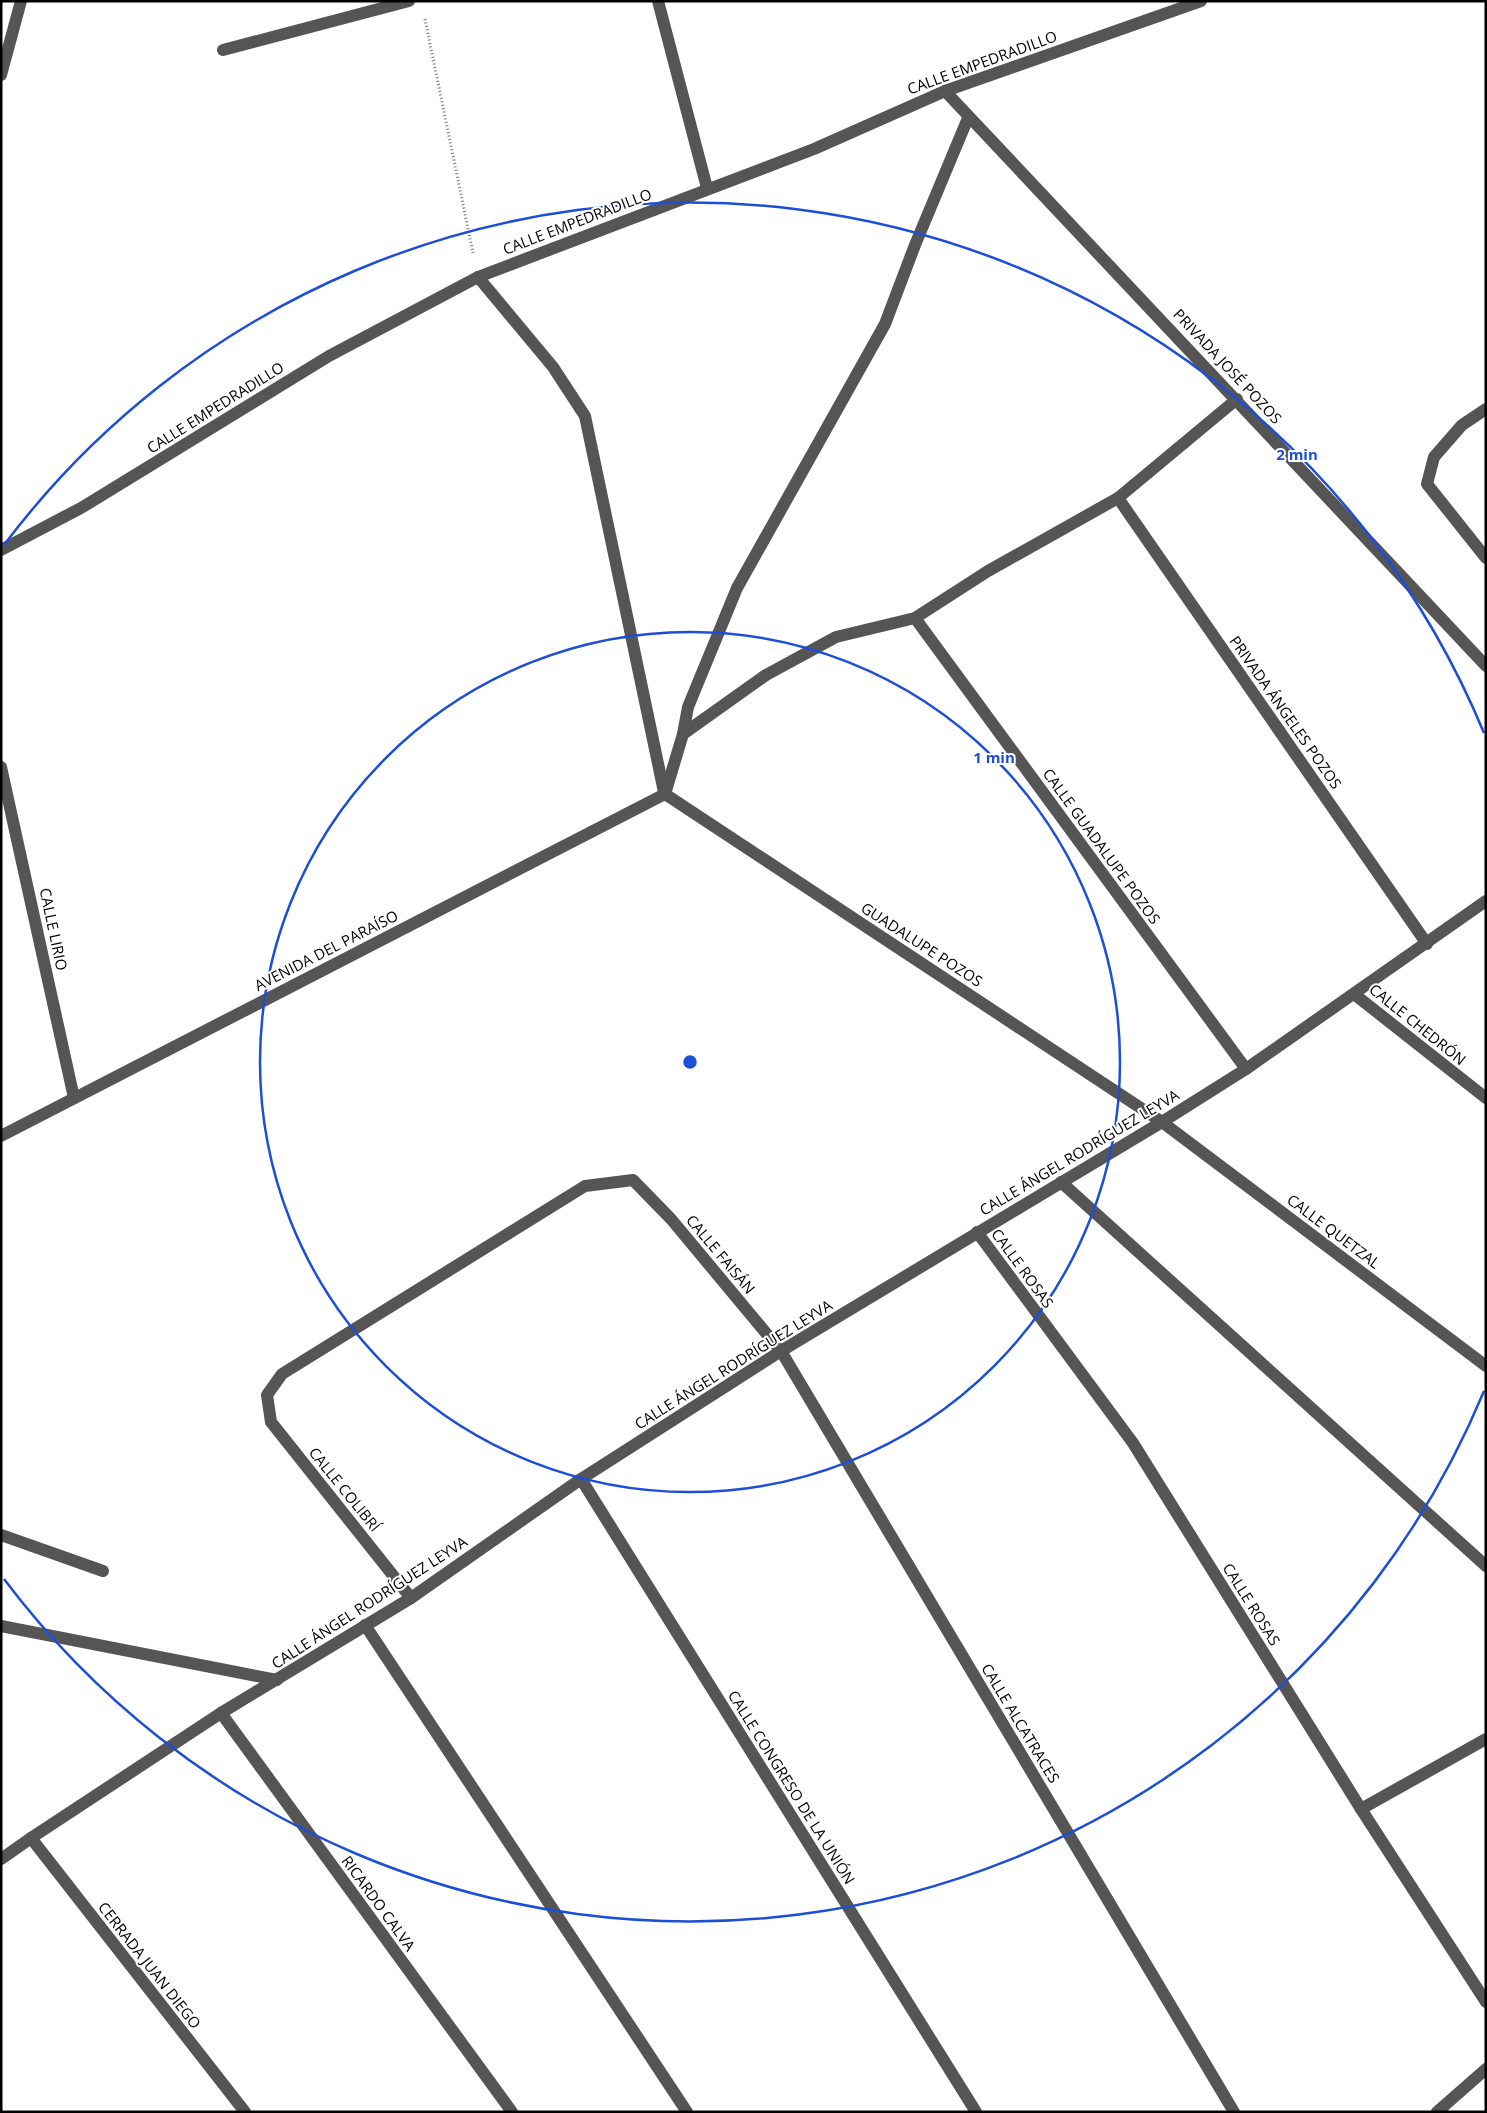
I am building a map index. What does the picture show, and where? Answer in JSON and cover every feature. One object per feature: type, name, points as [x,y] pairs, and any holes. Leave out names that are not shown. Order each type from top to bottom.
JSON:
[{"type":"street","points":[[1,75],[21,1]]},
{"type":"street","points":[[223,50],[409,1]]},
{"type":"street","points":[[658,1],[707,188]]},
{"type":"street","name":"CALLE EMPEDRADILLO","points":[[1,550],[81,508],[329,356],[478,276],[814,149],[945,91],[1202,1]]},
{"type":"street","name":"PRIVADA JOSÉ POZOS","points":[[945,91],[968,118],[1237,399],[1486,666]]},
{"type":"street","points":[[665,794],[683,734],[688,707],[737,588],[885,324],[915,245],[968,118]]},
{"type":"street","points":[[478,276],[553,367],[585,416],[665,794]]},
{"type":"street","points":[[683,734],[766,675],[836,637],[915,618],[988,571],[1118,498],[1237,399]]},
{"type":"street","points":[[1486,408],[1462,425],[1434,457],[1427,484],[1486,558]]},
{"type":"street","name":"PRIVADA ÁNGELES POZOS","points":[[1118,498],[1427,944]]},
{"type":"street","name":"CALLE GUADALUPE POZOS","points":[[915,618],[1246,1069]]},
{"type":"street","name":"CALLE LIRIO","points":[[1,767],[74,1098]]},
{"type":"street","name":"AVENIDA DEL PARAÍSO","points":[[1,1136],[665,794]]},
{"type":"street","name":"GUADALUPE POZOS","points":[[665,794],[1162,1122]]},
{"type":"street","name":"CALLE ÁNGEL RODRÍGUEZ LEYVA","points":[[1,1859],[221,1714],[411,1598],[582,1479],[781,1351],[1162,1122],[1246,1069],[1486,901]]},
{"type":"street","name":"CALLE CHEDRÓN","points":[[1354,994],[1486,1098]]},
{"type":"street","name":"CALLE QUETZAL","points":[[1162,1122],[1486,1366]]},
{"type":"street","name":"CALLE FAISÁN","points":[[267,1395],[282,1374],[585,1186],[633,1180],[671,1219],[781,1351]]},
{"type":"street","points":[[1061,1182],[1486,1566]]},
{"type":"street","name":"CALLE ROSAS","points":[[977,1232],[1133,1443],[1361,1809],[1486,2002]]},
{"type":"street","name":"CALLE ALCATRACES","points":[[781,1351],[1234,2112]]},
{"type":"street","name":"CALLE COLIBRÍ","points":[[267,1395],[271,1422],[411,1598]]},
{"type":"street","name":"CALLE CONGRESO DE LA UNIÓN","points":[[582,1479],[976,2112]]},
{"type":"street","points":[[1,1535],[103,1571]]},
{"type":"street","points":[[365,1625],[687,2112]]},
{"type":"street","points":[[1,1626],[277,1680]]},
{"type":"street","name":"RICARDO CALVA","points":[[221,1714],[512,2112]]},
{"type":"street","points":[[1361,1809],[1486,1739]]},
{"type":"street","name":"CERRADA JUAN DIEGO","points":[[31,1838],[245,2112]]},
{"type":"street","points":[[1437,2112],[1486,2070]]},
{"type":"path","points":[[423,11],[478,276]]}]
